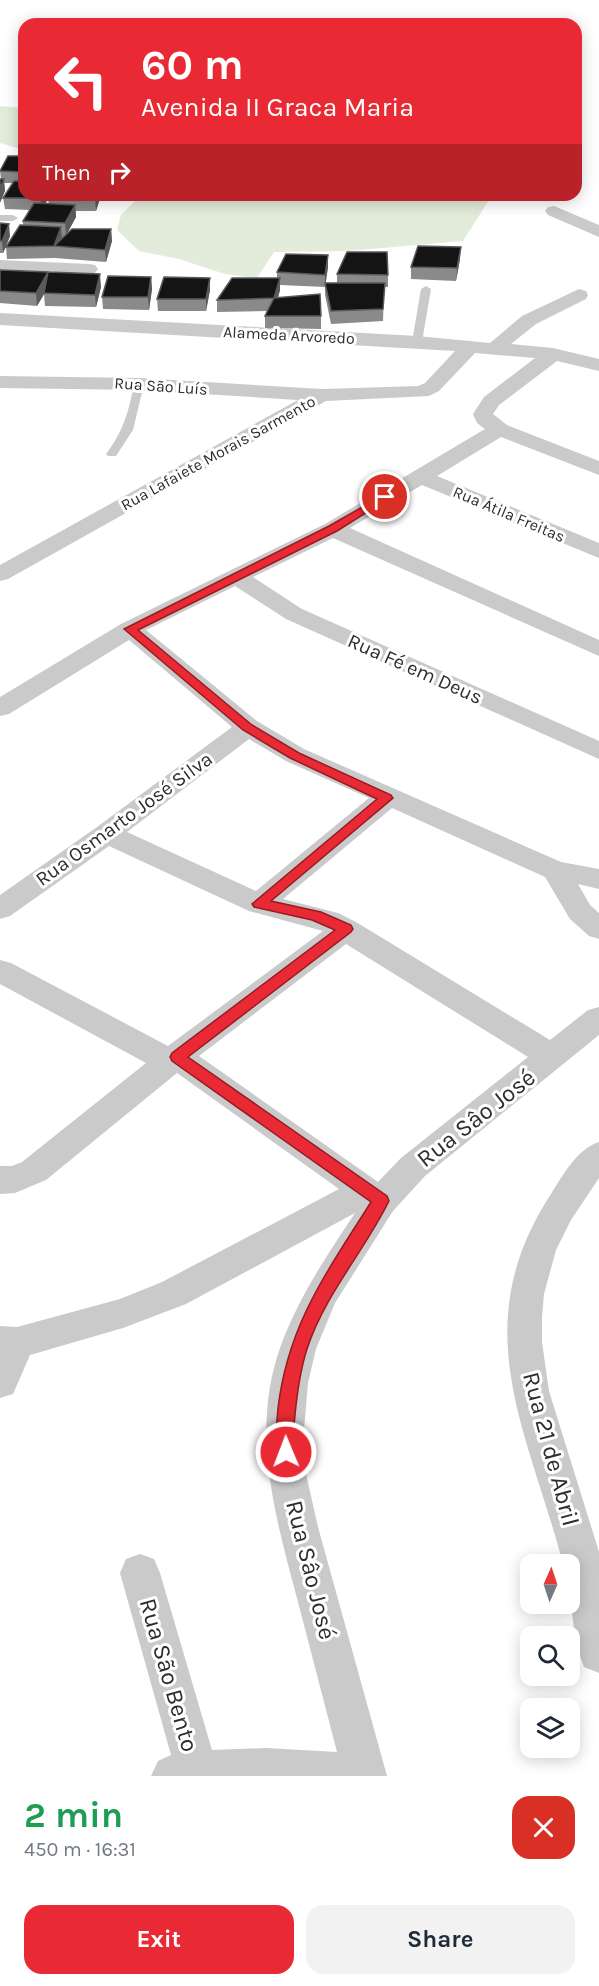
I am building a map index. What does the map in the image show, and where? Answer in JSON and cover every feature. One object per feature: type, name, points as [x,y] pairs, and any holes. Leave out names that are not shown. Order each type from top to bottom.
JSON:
[{"type":"street","points":[[554,211],[599,232]]},
{"type":"street","points":[[0,265],[89,269]]},
{"type":"street","points":[[494,349],[529,320],[579,295]]},
{"type":"street","name":"Alameda Arvoredo","points":[[0,319],[417,342],[553,354],[599,365]]},
{"type":"street","name":"Rua Lafaiete Morais Sarmento","points":[[5,565],[322,395],[422,392],[432,387],[470,347]]},
{"type":"street","points":[[578,359],[599,349]]},
{"type":"street","points":[[553,354],[491,401],[483,414],[484,420],[500,429],[599,469]]},
{"type":"street","name":"Rua São Luís","points":[[5,387],[139,384],[322,395]]},
{"type":"street","points":[[0,708],[130,629],[333,529],[500,429]]},
{"type":"street","name":"Rua Átila Freitas","points":[[419,476],[599,551]]},
{"type":"street","points":[[333,529],[599,649]]},
{"type":"street","name":"Rua Fé em Deus","points":[[237,577],[294,614],[599,751]]},
{"type":"street","points":[[130,629],[248,727],[295,755],[387,798],[555,870],[599,879]]},
{"type":"street","name":"Rua Osmarto José Silva","points":[[0,909],[107,834],[248,727]]},
{"type":"street","points":[[259,904],[387,798]]},
{"type":"street","points":[[107,834],[259,904],[328,920],[553,1057]]},
{"type":"street","points":[[555,870],[580,912],[599,929]]},
{"type":"street","points":[[0,1180],[15,1179],[34,1171],[174,1059],[346,929]]},
{"type":"street","points":[[0,971],[174,1059],[374,1196],[174,1293],[123,1313],[9,1343],[0,1382]]},
{"type":"street","name":"Rua Sâo José","points":[[365,1776],[298,1527],[287,1474],[285,1430],[290,1383],[298,1349],[320,1296],[374,1196],[553,1057],[599,1018]]},
{"type":"street","name":"Rua 21 de Abril","points":[[599,1155],[580,1177],[554,1215],[533,1265],[524,1317],[528,1376],[543,1437],[586,1574],[599,1652]]},
{"type":"street","name":"Rua São Bento","points":[[140,1573],[189,1775]]},
{"type":"street","points":[[189,1775],[256,1769],[359,1776]]},
{"type":"lane","points":[[0,218],[13,218]]},
{"type":"lane","points":[[417,342],[426,289]]},
{"type":"lane","points":[[112,454],[125,439],[130,427],[139,384]]},
{"type":"green space","points":[[0,106],[18,108],[18,148],[0,143]]},
{"type":"green space","points":[[135,201],[488,201],[463,241],[348,251],[274,252],[257,278],[225,274],[179,259],[139,251],[117,230],[121,215]]},
{"type":"building","points":[[8,156],[18,156],[18,172],[0,171]]},
{"type":"building","points":[[14,181],[18,181],[18,198],[3,198]]},
{"type":"building","points":[[34,203],[75,205],[65,223],[23,221]]},
{"type":"building","points":[[0,223],[9,224],[2,241],[0,241]]},
{"type":"building","points":[[20,225],[61,227],[54,246],[6,247]]},
{"type":"building","points":[[72,229],[111,229],[105,250],[54,246]]},
{"type":"building","points":[[418,246],[461,247],[457,268],[411,267]]},
{"type":"building","points":[[347,252],[387,252],[388,275],[337,274]]},
{"type":"building","points":[[286,254],[328,255],[325,275],[277,272]]},
{"type":"building","points":[[0,270],[48,272],[36,293],[0,291]]},
{"type":"building","points":[[48,272],[100,274],[95,295],[44,293]]},
{"type":"building","points":[[108,276],[151,277],[148,297],[102,297]]},
{"type":"building","points":[[164,277],[210,278],[206,299],[157,299]]},
{"type":"building","points":[[232,278],[280,278],[274,298],[217,300]]},
{"type":"building","points":[[325,283],[385,283],[383,309],[331,311]]},
{"type":"building","points":[[320,294],[321,316],[265,316],[274,298]]},
{"type":"route","points":[[286,1452],[285,1430],[290,1383],[298,1349],[320,1296],[381,1201],[177,1057],[346,929],[303,912],[259,904],[387,798],[295,755],[248,727],[130,629],[333,529],[385,497]]}]
